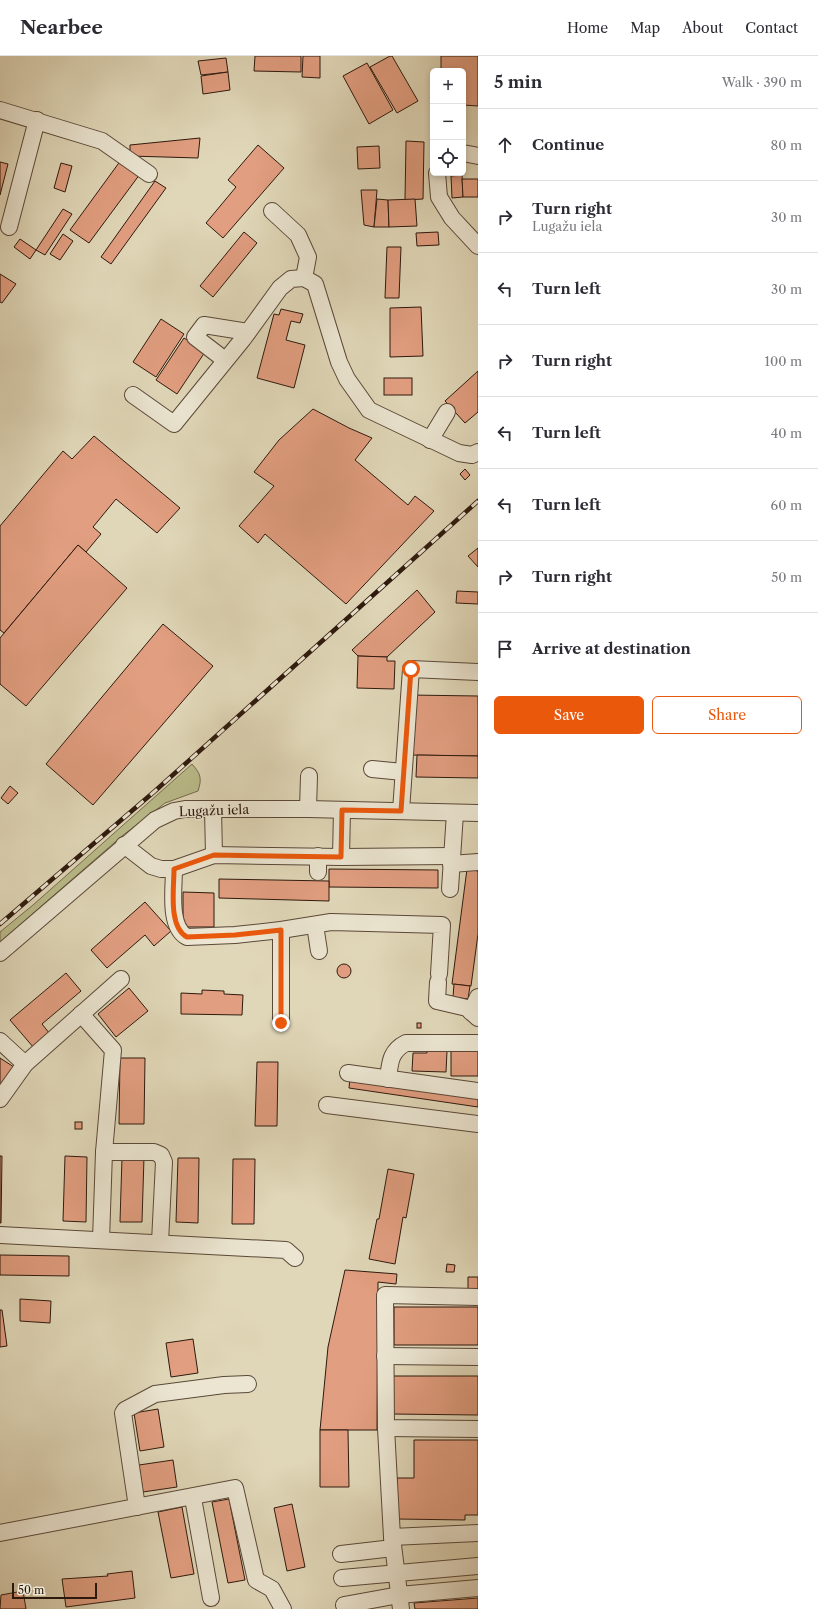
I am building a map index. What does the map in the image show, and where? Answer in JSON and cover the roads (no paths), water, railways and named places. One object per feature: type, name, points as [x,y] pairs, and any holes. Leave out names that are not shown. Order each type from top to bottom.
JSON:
[{"type":"street","points":[[0,110],[102,141],[149,174]]},
{"type":"street","points":[[9,227],[37,120]]},
{"type":"street","points":[[466,154],[478,156]]},
{"type":"street","points":[[437,176],[439,197],[452,218],[478,246]]},
{"type":"street","points":[[272,211],[298,235],[308,257],[304,278]]},
{"type":"street","points":[[133,395],[174,424],[248,332],[280,288],[291,279],[304,278],[315,284],[339,362],[347,379],[369,410],[459,453],[472,455],[478,452]]},
{"type":"street","points":[[225,360],[195,337],[204,325],[248,332]]},
{"type":"street","points":[[430,440],[447,412]]},
{"type":"street","points":[[401,811],[411,669],[478,672]]},
{"type":"street","points":[[372,769],[403,772]]},
{"type":"street","points":[[308,809],[309,776]]},
{"type":"street","points":[[213,809],[214,855]]},
{"type":"street","name":"Lugažu iela","points":[[0,952],[124,845],[155,820],[174,811],[213,809],[308,809],[478,813]]},
{"type":"street","points":[[341,857],[342,810]]},
{"type":"street","points":[[450,889],[455,812]]},
{"type":"street","points":[[124,845],[151,866],[161,869],[174,869],[214,855],[318,864],[341,857],[478,862]]},
{"type":"street","points":[[174,869],[175,920],[180,934],[187,937],[235,935],[281,930],[331,922],[442,925],[437,1001],[467,1008],[474,1015]]},
{"type":"street","points":[[315,925],[319,951]]},
{"type":"street","points":[[281,930],[281,1023]]},
{"type":"street","points":[[0,1099],[25,1064],[121,979]]},
{"type":"street","points":[[474,1015],[478,997]]},
{"type":"street","points":[[81,1014],[113,1050],[104,1152],[101,1240]]},
{"type":"street","points":[[0,1041],[25,1064]]},
{"type":"street","points":[[388,1079],[390,1060],[393,1053],[398,1047],[406,1043],[478,1043]]},
{"type":"street","points":[[348,1073],[478,1091]]},
{"type":"street","points":[[327,1105],[478,1124]]},
{"type":"street","points":[[104,1152],[154,1152],[161,1155],[164,1162],[160,1242]]},
{"type":"street","points":[[0,1236],[160,1242],[286,1250],[296,1258]]},
{"type":"street","points":[[400,1602],[393,1543],[386,1428],[385,1295],[478,1297]]},
{"type":"street","points":[[385,1356],[478,1357]]},
{"type":"street","points":[[137,1507],[123,1413],[125,1410],[155,1394],[224,1385],[248,1384]]},
{"type":"street","points":[[386,1428],[478,1429]]},
{"type":"street","points":[[0,1533],[193,1498],[235,1488],[256,1580],[272,1589],[283,1609]]},
{"type":"street","points":[[193,1498],[211,1598]]},
{"type":"street","points":[[341,1554],[393,1543],[478,1533]]},
{"type":"street","points":[[342,1578],[396,1572],[478,1566]]},
{"type":"street","points":[[344,1605],[400,1602],[478,1588]]},
{"type":"railway","points":[[0,924],[155,791],[478,501]]}]
